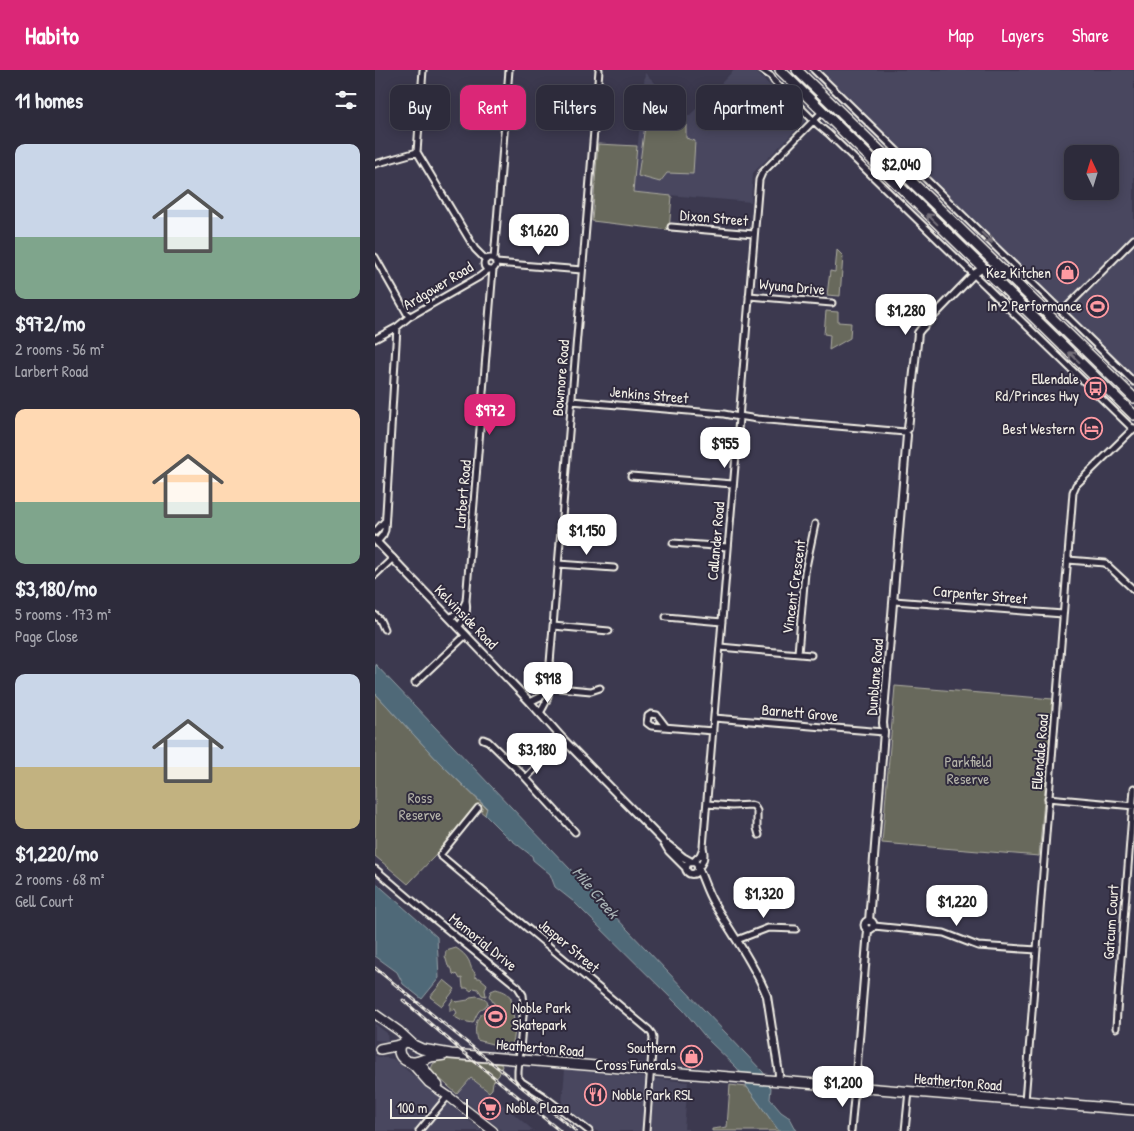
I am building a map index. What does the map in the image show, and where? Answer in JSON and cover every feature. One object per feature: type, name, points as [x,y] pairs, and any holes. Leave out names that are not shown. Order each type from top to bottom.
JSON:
[{"type":"main road","points":[[779,70],[1133,415]]},
{"type":"main road","points":[[797,70],[1134,398]]},
{"type":"main road","points":[[933,202],[949,225],[983,258],[983,268]]},
{"type":"main road","points":[[375,1014],[399,1031],[412,1044],[429,1075],[448,1096]]},
{"type":"main road","points":[[388,1024],[400,1045],[398,1053],[403,1059]]},
{"type":"main road","points":[[378,1048],[400,1045],[405,1042],[412,1044]]},
{"type":"main road","name":"Heatherton Road","points":[[412,1044],[423,1049],[451,1054],[1134,1110]]},
{"type":"main road","points":[[378,1048],[412,1065],[427,1081],[493,1131]]},
{"type":"main road","name":"Heatherton Road","points":[[403,1059],[414,1062],[451,1054]]},
{"type":"main road","points":[[429,1075],[430,1064],[441,1056]]},
{"type":"street","points":[[423,70],[417,152],[475,249],[486,260]]},
{"type":"street","points":[[486,260],[485,266],[491,269],[495,267],[509,70]]},
{"type":"street","name":"Bowmore Road","points":[[540,713],[548,698],[581,270],[599,70]]},
{"type":"street","points":[[762,70],[771,76],[814,121],[1133,429]]},
{"type":"street","points":[[814,70],[1134,382]]},
{"type":"street","name":"Callander Road","points":[[699,869],[703,858],[760,177],[822,112]]},
{"type":"street","points":[[375,164],[417,152]]},
{"type":"street","name":"Dixon Street","points":[[671,227],[754,234]]},
{"type":"street","points":[[1062,312],[1134,239]]},
{"type":"street","points":[[375,257],[409,318]]},
{"type":"street","points":[[486,260],[489,258],[495,261],[581,270]]},
{"type":"street","points":[[973,259],[974,274]]},
{"type":"street","name":"Dunblane Road","points":[[855,1087],[871,925],[884,714],[907,432],[918,333],[974,274],[983,268]]},
{"type":"street","name":"Ardgower Road","points":[[375,340],[491,269]]},
{"type":"street","name":"Larbert Road","points":[[458,627],[466,615],[467,605],[491,269]]},
{"type":"street","name":"Wyuna Drive","points":[[749,296],[832,303]]},
{"type":"street","points":[[376,541],[384,532],[385,522],[397,326]]},
{"type":"street","name":"Jenkins Street","points":[[571,402],[724,414],[757,419],[907,432]]},
{"type":"street","points":[[1133,415],[1133,429]]},
{"type":"street","name":"Ellendale Road","points":[[1025,1101],[1073,492],[1076,485],[1133,429]]},
{"type":"street","points":[[631,476],[733,484]]},
{"type":"street","points":[[375,532],[385,522]]},
{"type":"street","name":"Vincent Crescent","points":[[798,653],[805,572],[815,524]]},
{"type":"street","name":"Kelvinside Road","points":[[376,541],[563,739],[663,841],[683,857],[693,862]]},
{"type":"street","points":[[673,543],[728,547]]},
{"type":"street","points":[[375,575],[393,558]]},
{"type":"street","points":[[1068,560],[1105,563],[1134,590]]},
{"type":"street","points":[[558,564],[614,568]]},
{"type":"street","name":"Carpenter Street","points":[[894,600],[1063,614]]},
{"type":"street","points":[[450,618],[463,609],[466,601]]},
{"type":"street","points":[[375,615],[380,620],[383,629]]},
{"type":"street","points":[[666,618],[722,622]]},
{"type":"street","points":[[553,626],[609,631]]},
{"type":"street","points":[[415,682],[466,635]]},
{"type":"street","name":"Vincent Crescent","points":[[720,647],[811,655]]},
{"type":"street","points":[[530,702],[542,696],[548,687],[591,691],[600,688]]},
{"type":"street","name":"Barnett Grove","points":[[714,718],[884,732]]},
{"type":"street","points":[[666,727],[713,731]]},
{"type":"street","points":[[483,739],[488,741],[526,778],[575,832]]},
{"type":"street","points":[[526,778],[563,739]]},
{"type":"street","name":"Gatcum Court","points":[[1116,1028],[1134,788]]},
{"type":"street","points":[[1049,798],[1133,806]]},
{"type":"street","points":[[707,804],[728,806],[751,805],[757,811],[759,835]]},
{"type":"street","name":"Jasper Street","points":[[478,808],[440,855],[652,1034],[646,1131]]},
{"type":"street","name":"Kelvinside Road","points":[[663,841],[669,851],[686,868]]},
{"type":"street","name":"Callander Road","points":[[693,862],[700,855],[703,847]]},
{"type":"street","points":[[706,888],[700,881],[688,873],[686,868],[689,863],[697,864],[706,888],[767,996],[779,1074],[778,1081]]},
{"type":"street","name":"Memorial Drive","points":[[375,869],[518,987],[523,995],[524,1005],[518,1074],[521,1081],[589,1131]]},
{"type":"street","points":[[692,875],[696,874],[699,869]]},
{"type":"street","points":[[871,925],[944,933],[978,946],[1037,950]]},
{"type":"street","points":[[737,940],[768,928],[797,929]]},
{"type":"street","points":[[851,1131],[855,1087]]},
{"type":"street","points":[[905,1131],[909,1091]]},
{"type":"street","points":[[419,1131],[448,1096]]},
{"type":"shaded area","points":[[734,70],[754,70],[770,85],[719,85]]},
{"type":"shaded area","points":[[821,70],[1134,70],[1134,377]]},
{"type":"shaded area","points":[[645,73],[657,85],[644,85]]},
{"type":"shaded area","points":[[696,109],[696,130],[796,130],[753,173],[751,202],[633,192],[639,130],[686,130],[686,113],[689,116]]},
{"type":"shaded area","points":[[802,116],[806,120],[802,124]]},
{"type":"shaded area","points":[[375,664],[763,1072],[771,1088],[770,1099],[781,1112],[790,1118],[797,1131],[779,1131],[747,1087],[737,1068],[708,1040],[684,1011],[574,902],[555,887],[550,874],[533,860],[532,856],[505,835],[485,815],[487,808],[440,763],[375,693]]},
{"type":"shaded area","points":[[375,882],[437,937],[439,978],[422,999],[403,984],[397,972],[375,956]]},
{"type":"shaded area","points":[[375,1024],[387,1033],[388,1041],[375,1040]]},
{"type":"shaded area","points":[[375,1056],[393,1059],[482,1131],[375,1131]]},
{"type":"shaded area","points":[[565,1069],[688,1082],[684,1129],[688,1129],[688,1131],[596,1131],[562,1104]]},
{"type":"shaded area","name":"Noble Plaza","points":[[471,1078],[534,1131],[502,1131],[457,1094]]},
{"type":"green space","points":[[644,130],[686,130],[686,138],[695,141],[693,174],[667,173],[660,182],[638,176]]},
{"type":"green space","points":[[598,144],[637,146],[633,192],[672,196],[669,230],[592,221]]},
{"type":"green space","points":[[837,250],[843,256],[840,296],[827,295],[830,271],[835,272]]},
{"type":"green space","points":[[826,311],[838,312],[838,322],[851,323],[850,338],[829,350],[830,335],[824,334]]},
{"type":"green space","name":"Parkfield Reserve","points":[[895,686],[1053,699],[1039,856],[882,843]]},
{"type":"green space","name":"Ross Reserve","points":[[375,693],[440,763],[487,809],[485,815],[479,810],[408,884],[375,856]]},
{"type":"green space","points":[[456,948],[468,959],[475,977],[480,978],[487,984],[486,996],[482,995],[478,989],[474,988],[471,991],[463,988],[462,978],[460,979],[457,974],[453,974],[452,969],[448,966],[445,956],[446,951]]},
{"type":"green space","points":[[444,980],[455,989],[442,1006],[430,997]]},
{"type":"green space","name":"Noble Park Skatepark","points":[[496,989],[505,992],[511,998],[515,1034],[512,1045],[507,1048],[477,1040],[476,1036],[476,1024],[480,1016],[482,1013],[494,1008],[495,1005],[489,996],[491,991]]},
{"type":"green space","points":[[477,996],[486,999],[488,1002],[479,1011],[473,1023],[462,1021],[453,1016],[457,1013],[455,1009],[450,1011],[450,1004],[453,999],[456,1002]]},
{"type":"green space","points":[[441,1059],[501,1064],[502,1066],[489,1092],[471,1078],[457,1094],[439,1078],[435,1078],[432,1073],[431,1068],[433,1064]]},
{"type":"green space","points":[[730,1085],[747,1087],[779,1131],[712,1131],[712,1129],[727,1127]]},
{"type":"railway","points":[[375,968],[576,1131]]},
{"type":"railway","points":[[403,1000],[560,1131]]},
{"type":"place","name":"Kez Kitchen","points":[[1067,273]]},
{"type":"place","name":"In 2 Performance","points":[[1098,306]]},
{"type":"place","name":"Ellendale Rd/Princes Hwy","points":[[1095,388]]},
{"type":"place","name":"Best Western","points":[[1091,429]]},
{"type":"place","name":"Noble Park Skatepark","points":[[496,1017]]},
{"type":"place","name":"Southern Cross Funerals","points":[[692,1057]]},
{"type":"place","name":"Noble Park RSL","points":[[596,1095]]},
{"type":"place","name":"Noble Plaza","points":[[490,1108]]},
{"type":"water label","name":"Mile Creek","points":[[596,892]]}]
